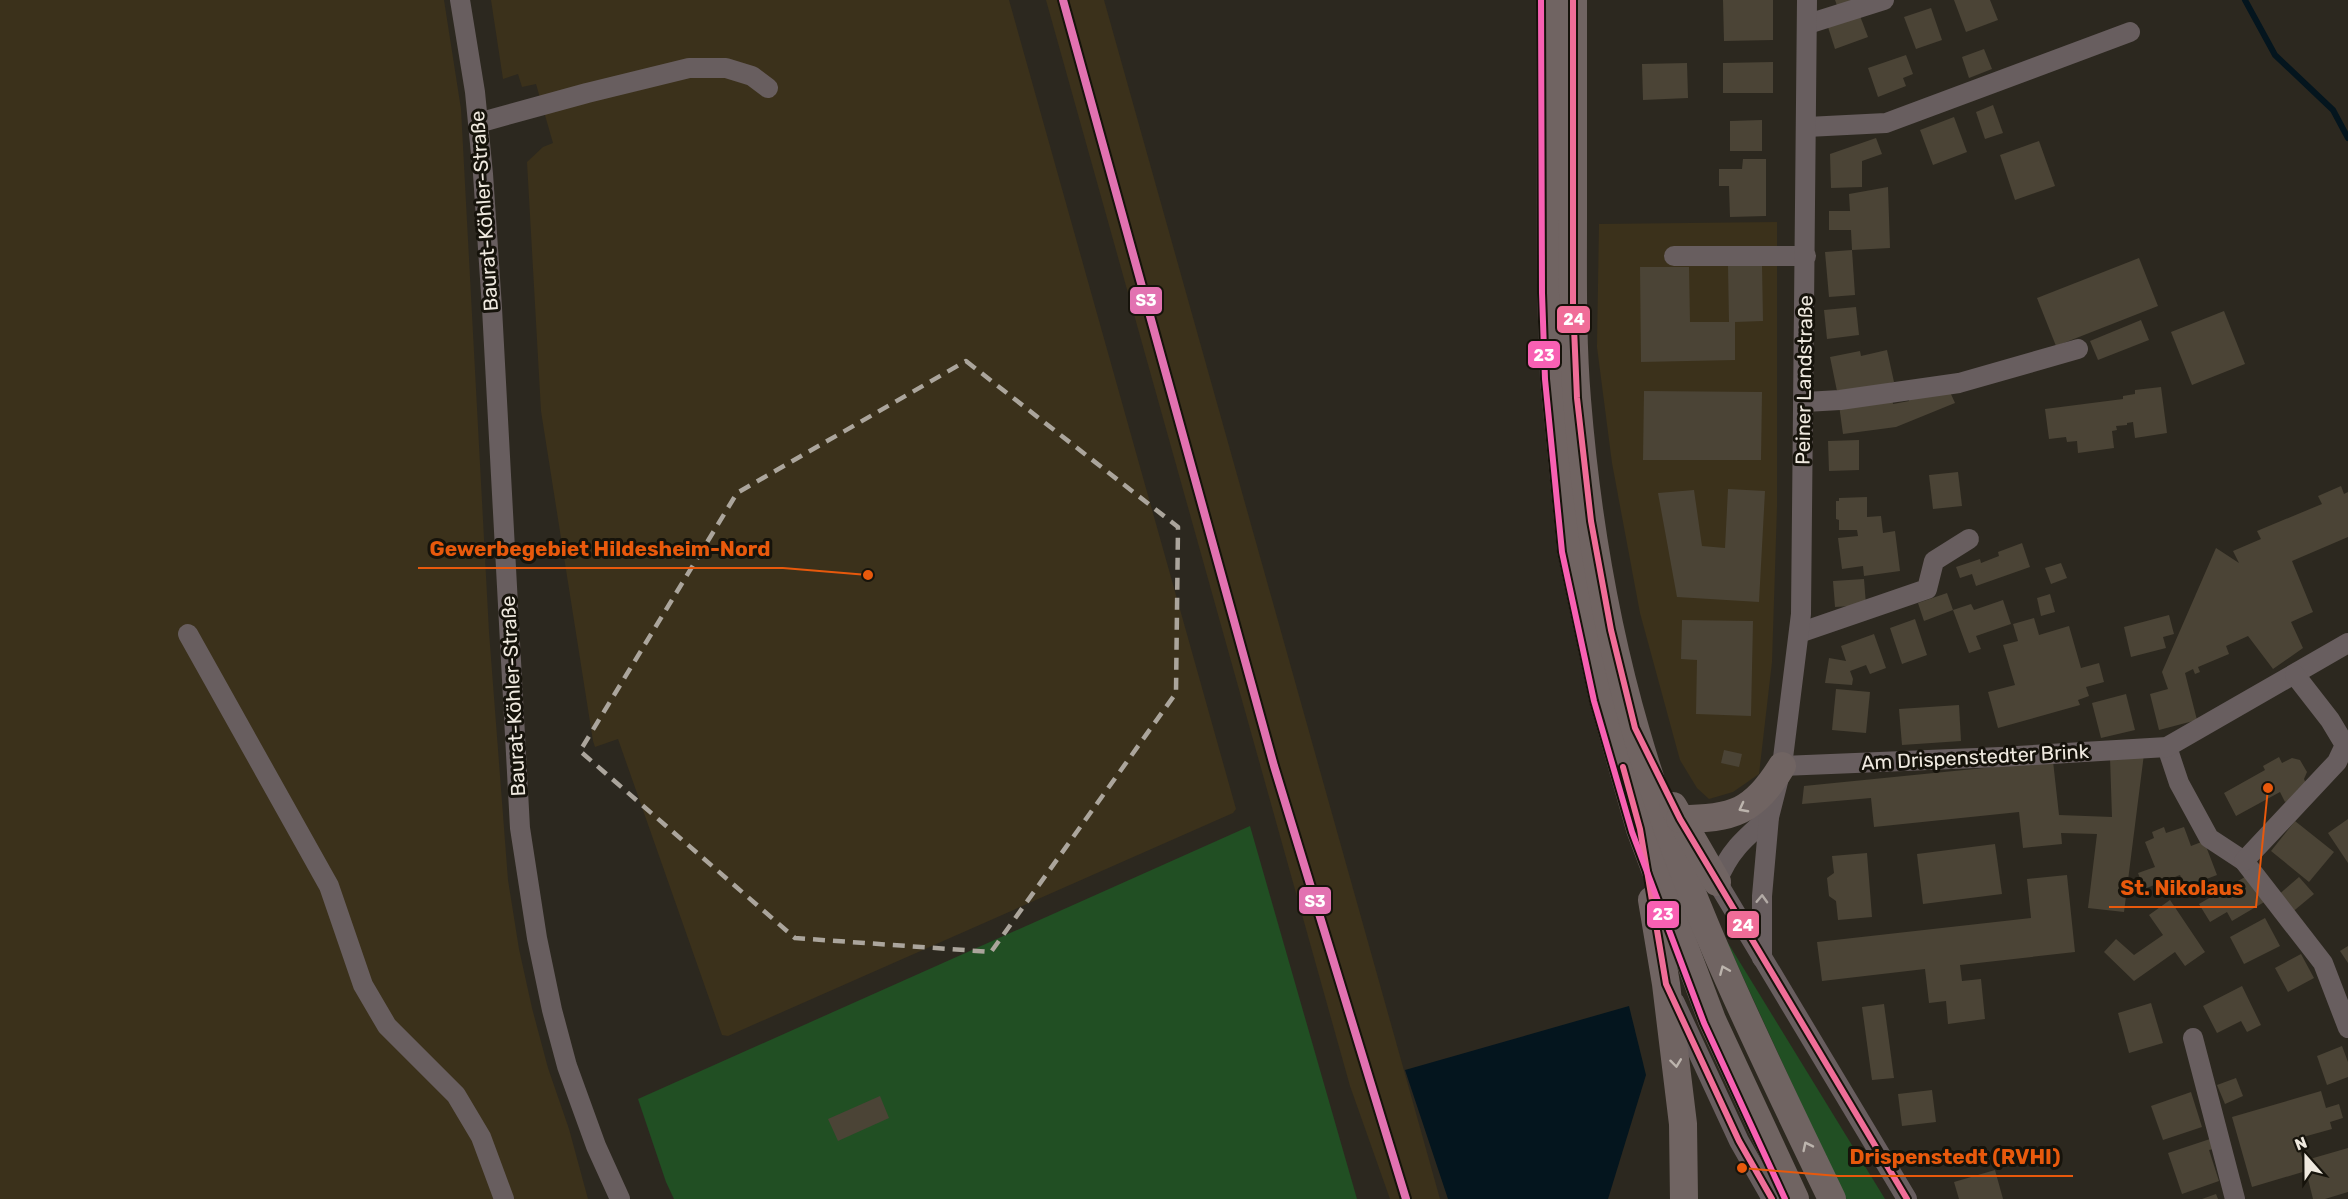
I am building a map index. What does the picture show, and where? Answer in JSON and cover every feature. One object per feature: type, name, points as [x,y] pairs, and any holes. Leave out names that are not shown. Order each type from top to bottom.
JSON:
[{"type":"highway","points":[[1550,0],[1551,293],[1554,379],[1570,550],[1603,699],[1640,829],[1712,1020],[1796,1199]]},
{"type":"highway","points":[[1573,0],[1573,304],[1576,398],[1591,521],[1611,630],[1635,728],[1666,829],[1740,1005],[1832,1199]]},
{"type":"highway","points":[[1635,728],[1680,819],[1717,882]]},
{"type":"highway","points":[[1680,819],[1718,818],[1734,814],[1755,802],[1769,787],[1782,766]]},
{"type":"highway","points":[[1640,829],[1666,984],[1683,1124],[1684,1199]]},
{"type":"street","name":"Baurat-Köhler-Straße","points":[[460,0],[475,92],[492,308],[520,828],[537,938],[552,1010],[567,1066],[592,1136],[620,1199]]},
{"type":"street","name":"Peiner Landstraße","points":[[1762,958],[1762,896],[1769,817],[1782,766],[1799,633],[1805,402],[1808,0]]},
{"type":"street","points":[[1808,24],[1884,0]]},
{"type":"street","points":[[1806,127],[1886,123],[2130,32]]},
{"type":"street","points":[[478,123],[689,68],[726,68],[752,76],[768,88]]},
{"type":"street","points":[[1674,256],[1806,256]]},
{"type":"street","points":[[1805,402],[1840,400],[1959,383],[2078,349]]},
{"type":"street","points":[[1799,633],[1927,590],[1934,561],[1969,539]]},
{"type":"street","points":[[188,634],[329,886],[363,985],[387,1026],[456,1095],[481,1137],[504,1199]]},
{"type":"street","name":"Am Drispenstedter Brink","points":[[1782,766],[2001,757],[2167,747],[2348,643]]},
{"type":"street","points":[[2244,861],[2337,762],[2345,745],[2330,720],[2295,675]]},
{"type":"street","points":[[2167,747],[2179,783],[2209,838],[2244,861],[2323,963],[2348,1028]]},
{"type":"street","points":[[1769,817],[1738,844],[1724,864],[1717,882],[1907,1199]]},
{"type":"street","points":[[1666,984],[1739,1141],[1772,1199]]},
{"type":"street","points":[[2193,1038],[2235,1199]]},
{"type":"highlighted area","points":[[966,361],[1178,527],[1176,693],[991,952],[795,938],[580,751],[737,493]]},
{"type":"shaded area","points":[[0,0],[444,0],[461,109],[489,632],[508,880],[519,949],[532,1008],[588,1199],[0,1199]]},
{"type":"shaded area","points":[[491,0],[1009,0],[1236,809],[1233,813],[728,1036],[722,1035],[618,739],[595,747],[593,741],[541,411],[527,162],[543,147],[553,143],[536,84],[522,87],[518,74],[503,79]]},
{"type":"shaded area","points":[[1046,0],[1104,0],[1440,1199],[1390,1199],[1350,1086]]},
{"type":"shaded area","points":[[1777,222],[1777,507],[1772,662],[1759,774],[1733,792],[1709,799],[1697,788],[1680,760],[1640,613],[1612,463],[1597,347],[1599,224]]},
{"type":"green space","points":[[1250,826],[1357,1199],[674,1199],[638,1099]]},
{"type":"green space","points":[[1725,938],[1885,1199],[1845,1199]]},
{"type":"water","points":[[1629,1006],[1646,1075],[1608,1199],[1448,1199],[1405,1070]]},
{"type":"building","points":[[1723,0],[1773,0],[1773,40],[1724,41]]},
{"type":"building","points":[[1835,0],[1869,0],[1839,11]]},
{"type":"building","points":[[1954,0],[1990,0],[1998,20],[1966,32]]},
{"type":"building","points":[[1931,8],[1942,40],[1916,49],[1904,17]]},
{"type":"building","points":[[1860,16],[1868,37],[1835,49],[1828,27]]},
{"type":"building","points":[[1984,49],[1992,69],[1969,78],[1962,57]]},
{"type":"building","points":[[1906,55],[1913,74],[1903,78],[1906,86],[1878,97],[1868,68]]},
{"type":"building","points":[[1773,62],[1773,93],[1723,93],[1723,63]]},
{"type":"building","points":[[1687,63],[1688,98],[1643,100],[1642,64]]},
{"type":"building","points":[[1993,105],[2003,133],[1985,139],[1976,112]]},
{"type":"building","points":[[1954,117],[1967,152],[1933,165],[1920,130]]},
{"type":"building","points":[[1762,120],[1762,151],[1730,151],[1730,121]]},
{"type":"building","points":[[1876,138],[1882,154],[1862,161],[1862,187],[1831,188],[1830,154]]},
{"type":"building","points":[[2039,141],[2055,186],[2015,200],[2000,155]]},
{"type":"building","points":[[1743,159],[1766,159],[1766,216],[1730,217],[1729,186],[1719,186],[1719,169],[1742,169]]},
{"type":"building","points":[[1888,187],[1890,248],[1852,250],[1851,230],[1829,230],[1829,211],[1850,211],[1849,194]]},
{"type":"building","points":[[1852,250],[1855,295],[1829,297],[1825,252]]},
{"type":"building","points":[[2139,258],[2158,306],[2056,346],[2037,298]]},
{"type":"building","points":[[1728,265],[1762,265],[1763,321],[1735,322],[1735,360],[1641,362],[1640,267],[1689,267],[1690,322],[1729,322]]},
{"type":"building","points":[[1856,307],[1859,335],[1827,339],[1824,310]]},
{"type":"building","points":[[2224,311],[2245,364],[2192,385],[2171,332]]},
{"type":"building","points":[[2141,320],[2149,340],[2098,360],[2090,341]]},
{"type":"building","points":[[1887,350],[1894,382],[1838,396],[1830,357],[1860,351],[1861,356]]},
{"type":"building","points":[[2161,387],[2167,433],[2135,438],[2133,422],[2127,423],[2127,425],[2116,426],[2117,430],[2112,431],[2114,448],[2078,453],[2077,441],[2067,442],[2066,437],[2049,439],[2045,409],[2123,399],[2123,396],[2135,394],[2135,390]]},
{"type":"building","points":[[1644,391],[1762,392],[1761,460],[1643,460]]},
{"type":"building","points":[[1950,392],[1955,403],[1896,427],[1843,434],[1839,405],[1892,399],[1893,404]]},
{"type":"building","points":[[1859,440],[1859,470],[1829,471],[1828,441]]},
{"type":"building","points":[[1958,472],[1962,506],[1933,509],[1929,475]]},
{"type":"building","points":[[2341,486],[2344,494],[2348,492],[2348,537],[2292,561],[2313,612],[2291,622],[2303,648],[2273,669],[2248,636],[2226,646],[2229,654],[2198,667],[2200,672],[2195,674],[2193,669],[2185,673],[2197,720],[2159,730],[2150,694],[2168,689],[2162,672],[2216,548],[2239,563],[2233,551],[2261,539],[2257,531],[2322,504],[2318,496]]},
{"type":"building","points":[[1728,489],[1765,491],[1759,602],[1677,597],[1658,493],[1694,490],[1702,546],[1725,548]]},
{"type":"building","points":[[1867,497],[1867,517],[1881,516],[1883,533],[1895,531],[1900,571],[1864,576],[1863,566],[1842,569],[1838,538],[1858,536],[1857,530],[1839,530],[1839,520],[1836,519],[1836,501],[1839,501],[1839,498]]},
{"type":"building","points":[[2022,543],[2030,567],[1976,586],[1972,574],[1960,578],[1956,567],[1980,559],[1981,563],[1999,556],[1998,552]]},
{"type":"building","points":[[2061,563],[2067,578],[2051,584],[2045,568]]},
{"type":"building","points":[[1864,579],[1866,605],[1835,607],[1833,581]]},
{"type":"building","points":[[1947,593],[1953,610],[1924,621],[1918,603]]},
{"type":"building","points":[[2050,594],[2055,612],[2041,616],[2037,598]]},
{"type":"building","points":[[2003,600],[2011,624],[1976,636],[1981,649],[1969,653],[1953,610],[1971,604],[1974,610]]},
{"type":"building","points":[[2169,615],[2174,634],[2163,637],[2166,648],[2131,657],[2124,627]]},
{"type":"building","points":[[2034,618],[2039,635],[2069,626],[2081,668],[2099,663],[2104,682],[2086,687],[2089,696],[2078,700],[2080,705],[1998,728],[1988,692],[2015,685],[2003,645],[2018,641],[2013,624]]},
{"type":"building","points":[[1915,619],[1927,655],[1902,664],[1890,628]]},
{"type":"building","points":[[1682,620],[1753,621],[1751,716],[1696,714],[1697,660],[1681,659]]},
{"type":"building","points":[[1874,634],[1886,668],[1870,674],[1866,665],[1850,671],[1853,679],[1852,685],[1825,683],[1829,658],[1846,661],[1841,646]]},
{"type":"building","points":[[1836,689],[1870,692],[1866,733],[1832,730]]},
{"type":"building","points":[[2126,694],[2135,730],[2101,738],[2092,703]]},
{"type":"building","points":[[1959,705],[1961,741],[1902,745],[1899,709]]},
{"type":"building","points":[[1724,750],[1742,754],[1739,767],[1721,763]]},
{"type":"building","points":[[2144,754],[2124,912],[2088,908],[2097,834],[2061,833],[2062,844],[2023,848],[2019,812],[1874,827],[1871,798],[1802,804],[1804,786],[2053,761],[2059,815],[2112,817],[2110,757]]},
{"type":"building","points":[[2279,757],[2282,763],[2292,758],[2300,760],[2307,772],[2304,779],[2307,786],[2297,790],[2299,795],[2285,802],[2280,792],[2236,816],[2224,793],[2265,770],[2263,766]]},
{"type":"building","points":[[2348,819],[2348,863],[2328,833]]},
{"type":"building","points":[[2295,821],[2334,852],[2309,882],[2271,851]]},
{"type":"building","points":[[2164,827],[2166,833],[2184,827],[2191,846],[2204,841],[2217,875],[2185,887],[2180,875],[2144,889],[2138,873],[2155,867],[2145,842],[2154,838],[2152,832]]},
{"type":"building","points":[[1995,844],[2002,894],[1923,904],[1917,854]]},
{"type":"building","points":[[1867,853],[1872,917],[1838,920],[1836,901],[1829,896],[1827,878],[1834,873],[1832,856]]},
{"type":"building","points":[[2250,874],[2266,901],[2232,921],[2227,912],[2210,922],[2199,904]]},
{"type":"building","points":[[2067,875],[2075,952],[1960,965],[1962,981],[1981,979],[1985,1019],[1948,1024],[1946,1001],[1929,1003],[1925,969],[1822,981],[1817,942],[2031,918],[2027,879]]},
{"type":"building","points":[[2299,877],[2314,894],[2290,914],[2276,897]]},
{"type":"building","points":[[2170,900],[2205,952],[2185,966],[2175,952],[2134,981],[2104,952],[2116,939],[2134,955],[2163,935],[2149,915]]},
{"type":"building","points":[[2265,918],[2280,946],[2244,964],[2230,937]]},
{"type":"building","points":[[2348,946],[2348,963],[2340,951]]},
{"type":"building","points":[[2301,954],[2314,978],[2288,992],[2275,968]]},
{"type":"building","points":[[2242,986],[2261,1025],[2247,1032],[2241,1021],[2217,1033],[2203,1006]]},
{"type":"building","points":[[2151,1003],[2163,1043],[2129,1053],[2118,1013]]},
{"type":"building","points":[[1884,1004],[1894,1078],[1872,1080],[1862,1007]]},
{"type":"building","points":[[2342,1046],[2348,1062],[2348,1077],[2327,1085],[2317,1056]]},
{"type":"building","points":[[2236,1078],[2243,1096],[2225,1104],[2217,1085]]},
{"type":"building","points":[[1932,1090],[1936,1122],[1902,1126],[1898,1094]]},
{"type":"building","points":[[2321,1091],[2326,1108],[2339,1104],[2343,1118],[2330,1122],[2332,1129],[2296,1139],[2303,1161],[2348,1148],[2348,1192],[2325,1199],[2313,1199],[2306,1171],[2252,1187],[2232,1117]]},
{"type":"building","points":[[2191,1092],[2202,1127],[2163,1140],[2151,1106]]},
{"type":"building","points":[[880,1096],[889,1118],[838,1141],[828,1119]]},
{"type":"building","points":[[2210,1139],[2213,1149],[2209,1150],[2219,1181],[2182,1194],[2168,1153]]},
{"type":"building","points":[[1995,1170],[2003,1199],[1959,1199],[1954,1182]]},
{"type":"building","points":[[2216,1194],[2218,1199],[2202,1199]]},
{"type":"waterway","points":[[2245,0],[2275,55],[2333,110],[2348,138]]},
{"type":"transit line","name":"S3","points":[[1063,0],[1274,766],[1406,1199]]},
{"type":"transit line","name":"23","points":[[1541,0],[1542,293],[1545,379],[1562,552],[1594,701],[1632,832],[1704,1023],[1785,1199]]},
{"type":"transit line","name":"24","points":[[1573,0],[1573,304],[1577,398],[1591,521],[1611,630],[1635,728],[1680,819],[1907,1199]]},
{"type":"transit line","name":"24","points":[[1623,767],[1640,829],[1666,984],[1739,1141],[1772,1199]]},
{"type":"place","name":"Gewerbegebiet Hildesheim-Nord","points":[[868,575]]},
{"type":"place","name":"St. Nikolaus","points":[[2268,788]]},
{"type":"place","name":"Drispenstedt (RVHI)","points":[[1742,1168]]}]
